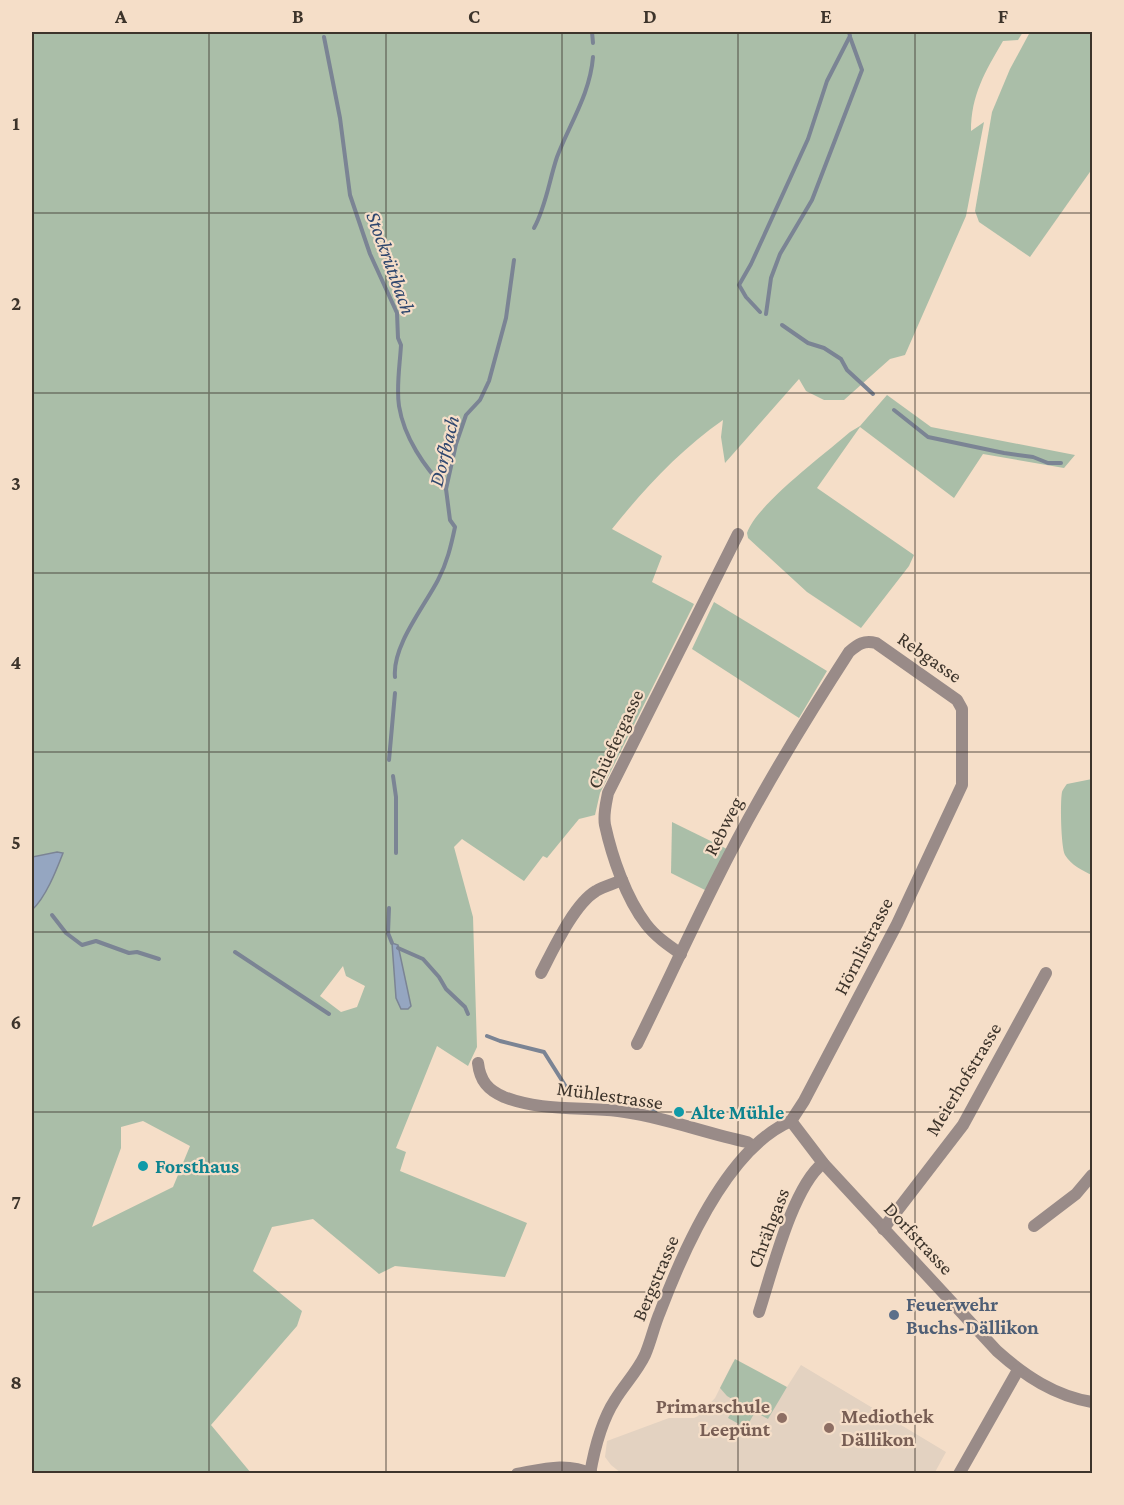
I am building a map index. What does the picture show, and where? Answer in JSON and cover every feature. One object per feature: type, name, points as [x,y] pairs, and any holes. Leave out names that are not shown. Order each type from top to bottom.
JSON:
[{"type":"street","name":"Chüefergasse","points":[[681,954],[659,938],[646,924],[622,880],[605,824],[604,809],[608,793],[738,534]]},
{"type":"street","name":"Rebgasse","points":[[867,641],[884,647],[957,700],[962,709],[962,785]]},
{"type":"street","name":"Rebweg","points":[[636,1044],[759,799],[849,652],[867,641]]},
{"type":"street","name":"Hörnlistrasse","points":[[790,1121],[804,1101],[892,934],[962,785]]},
{"type":"street","points":[[541,973],[570,920],[587,898],[596,891],[622,880]]},
{"type":"street","name":"Meierhofstrasse","points":[[883,1229],[963,1125],[1046,973]]},
{"type":"street","name":"Mühlestrasse","points":[[478,1064],[480,1076],[492,1090],[518,1101],[640,1115],[747,1142],[753,1146]]},
{"type":"street","name":"Bergstrasse","points":[[590,1473],[610,1408],[645,1354],[659,1313],[684,1254],[724,1184],[753,1146],[780,1125],[790,1121]]},
{"type":"street","name":"Dorfstrasse","points":[[790,1121],[823,1163],[997,1351],[1018,1370],[1036,1382],[1066,1396],[1092,1402]]},
{"type":"street","name":"Chrähgass","points":[[759,1312],[785,1231],[809,1178],[823,1163]]},
{"type":"street","points":[[1034,1226],[1076,1194],[1092,1175]]},
{"type":"street","points":[[959,1473],[1018,1370]]},
{"type":"street","points":[[517,1473],[564,1466],[577,1467],[590,1473]]},
{"type":"shaded area","name":"Primarschule Leepünt","points":[[733,1362],[785,1390],[801,1365],[946,1452],[934,1474],[621,1473],[611,1465],[605,1457],[607,1441],[669,1418],[698,1416],[715,1398]]},
{"type":"green space","points":[[32,32],[1023,32],[1018,40],[1003,41],[980,84],[973,106],[971,131],[984,122],[966,216],[905,355],[890,359],[844,400],[824,400],[806,391],[799,379],[725,463],[721,437],[723,420],[707,431],[664,470],[612,529],[662,556],[652,582],[694,604],[600,793],[595,815],[579,819],[547,858],[543,856],[524,881],[462,839],[454,847],[473,917],[477,1047],[468,1066],[437,1046],[396,1148],[406,1152],[400,1171],[527,1223],[505,1277],[395,1266],[379,1274],[313,1219],[272,1227],[253,1271],[302,1311],[297,1326],[211,1425],[251,1473],[32,1473]],"holes":[[[343,966],[346,976],[365,986],[357,1007],[341,1012],[320,996]],[[143,1121],[190,1146],[173,1187],[92,1227],[121,1148],[121,1127]]]},
{"type":"green space","points":[[1030,32],[1092,32],[1092,169],[1030,257],[979,222],[975,211],[992,112],[1010,69]]},
{"type":"green space","points":[[887,395],[931,427],[1075,455],[1064,468],[983,454],[954,498],[860,427],[817,488],[914,555],[909,566],[861,628],[807,592],[748,538],[747,533],[763,508],[809,466],[860,426]]},
{"type":"green space","points":[[714,602],[827,671],[799,718],[692,649]]},
{"type":"green space","points":[[1092,779],[1092,875],[1074,865],[1065,855],[1061,814],[1062,792],[1067,784]]},
{"type":"green space","points":[[672,822],[727,849],[707,891],[671,873]]},
{"type":"green space","points":[[735,1359],[787,1387],[768,1419],[755,1412],[746,1428],[728,1418],[737,1402],[720,1388]]},
{"type":"water","points":[[63,853],[54,876],[42,898],[32,910],[32,857]]},
{"type":"water","points":[[392,943],[398,945],[411,1006],[408,1009],[401,1009],[396,998]]},
{"type":"waterway","name":"Dorfbach","points":[[592,32],[593,43]]},
{"type":"waterway","points":[[760,312],[746,297],[739,285],[751,264],[808,139],[827,81],[850,36],[849,32]]},
{"type":"waterway","name":"Stockrütibach","points":[[324,37],[340,118],[350,195],[370,254],[397,313],[398,338],[401,345],[398,391],[402,418],[416,451],[446,489]]},
{"type":"waterway","points":[[766,314],[771,278],[780,254],[812,200],[862,70],[850,37]]},
{"type":"waterway","name":"Dorfbach","points":[[534,228],[557,157],[584,96],[593,57]]},
{"type":"waterway","name":"Dorfbach","points":[[395,677],[398,653],[410,627],[438,580],[448,554],[455,527],[450,520],[446,489],[456,444],[466,415],[480,400],[489,381],[506,318],[514,260]]},
{"type":"waterway","points":[[782,325],[808,343],[824,348],[841,359],[847,370],[873,394]]},
{"type":"waterway","points":[[894,410],[928,437],[1033,457],[1048,463],[1061,463]]},
{"type":"waterway","points":[[389,760],[395,693]]},
{"type":"waterway","points":[[393,776],[396,797],[396,853]]},
{"type":"waterway","points":[[389,908],[388,933],[392,943]]},
{"type":"waterway","points":[[52,915],[66,933],[82,945],[96,941],[129,953],[137,952],[159,959]]},
{"type":"waterway","points":[[398,948],[423,959],[446,989],[465,1007],[468,1014]]},
{"type":"waterway","points":[[235,952],[329,1014]]},
{"type":"waterway","points":[[487,1036],[544,1052],[568,1090],[578,1095],[613,1098]]},
{"type":"waterway","points":[[626,1100],[656,1110]]},
{"type":"place","name":"Alte Mühle","points":[[679,1112]]},
{"type":"place","name":"Forsthaus","points":[[143,1166]]},
{"type":"place","name":"Feuerwehr Buchs-Dällikon","points":[[894,1315]]},
{"type":"place","name":"Primarschule Leepünt","points":[[782,1418]]},
{"type":"place","name":"Mediothek Dällikon","points":[[829,1428]]}]
